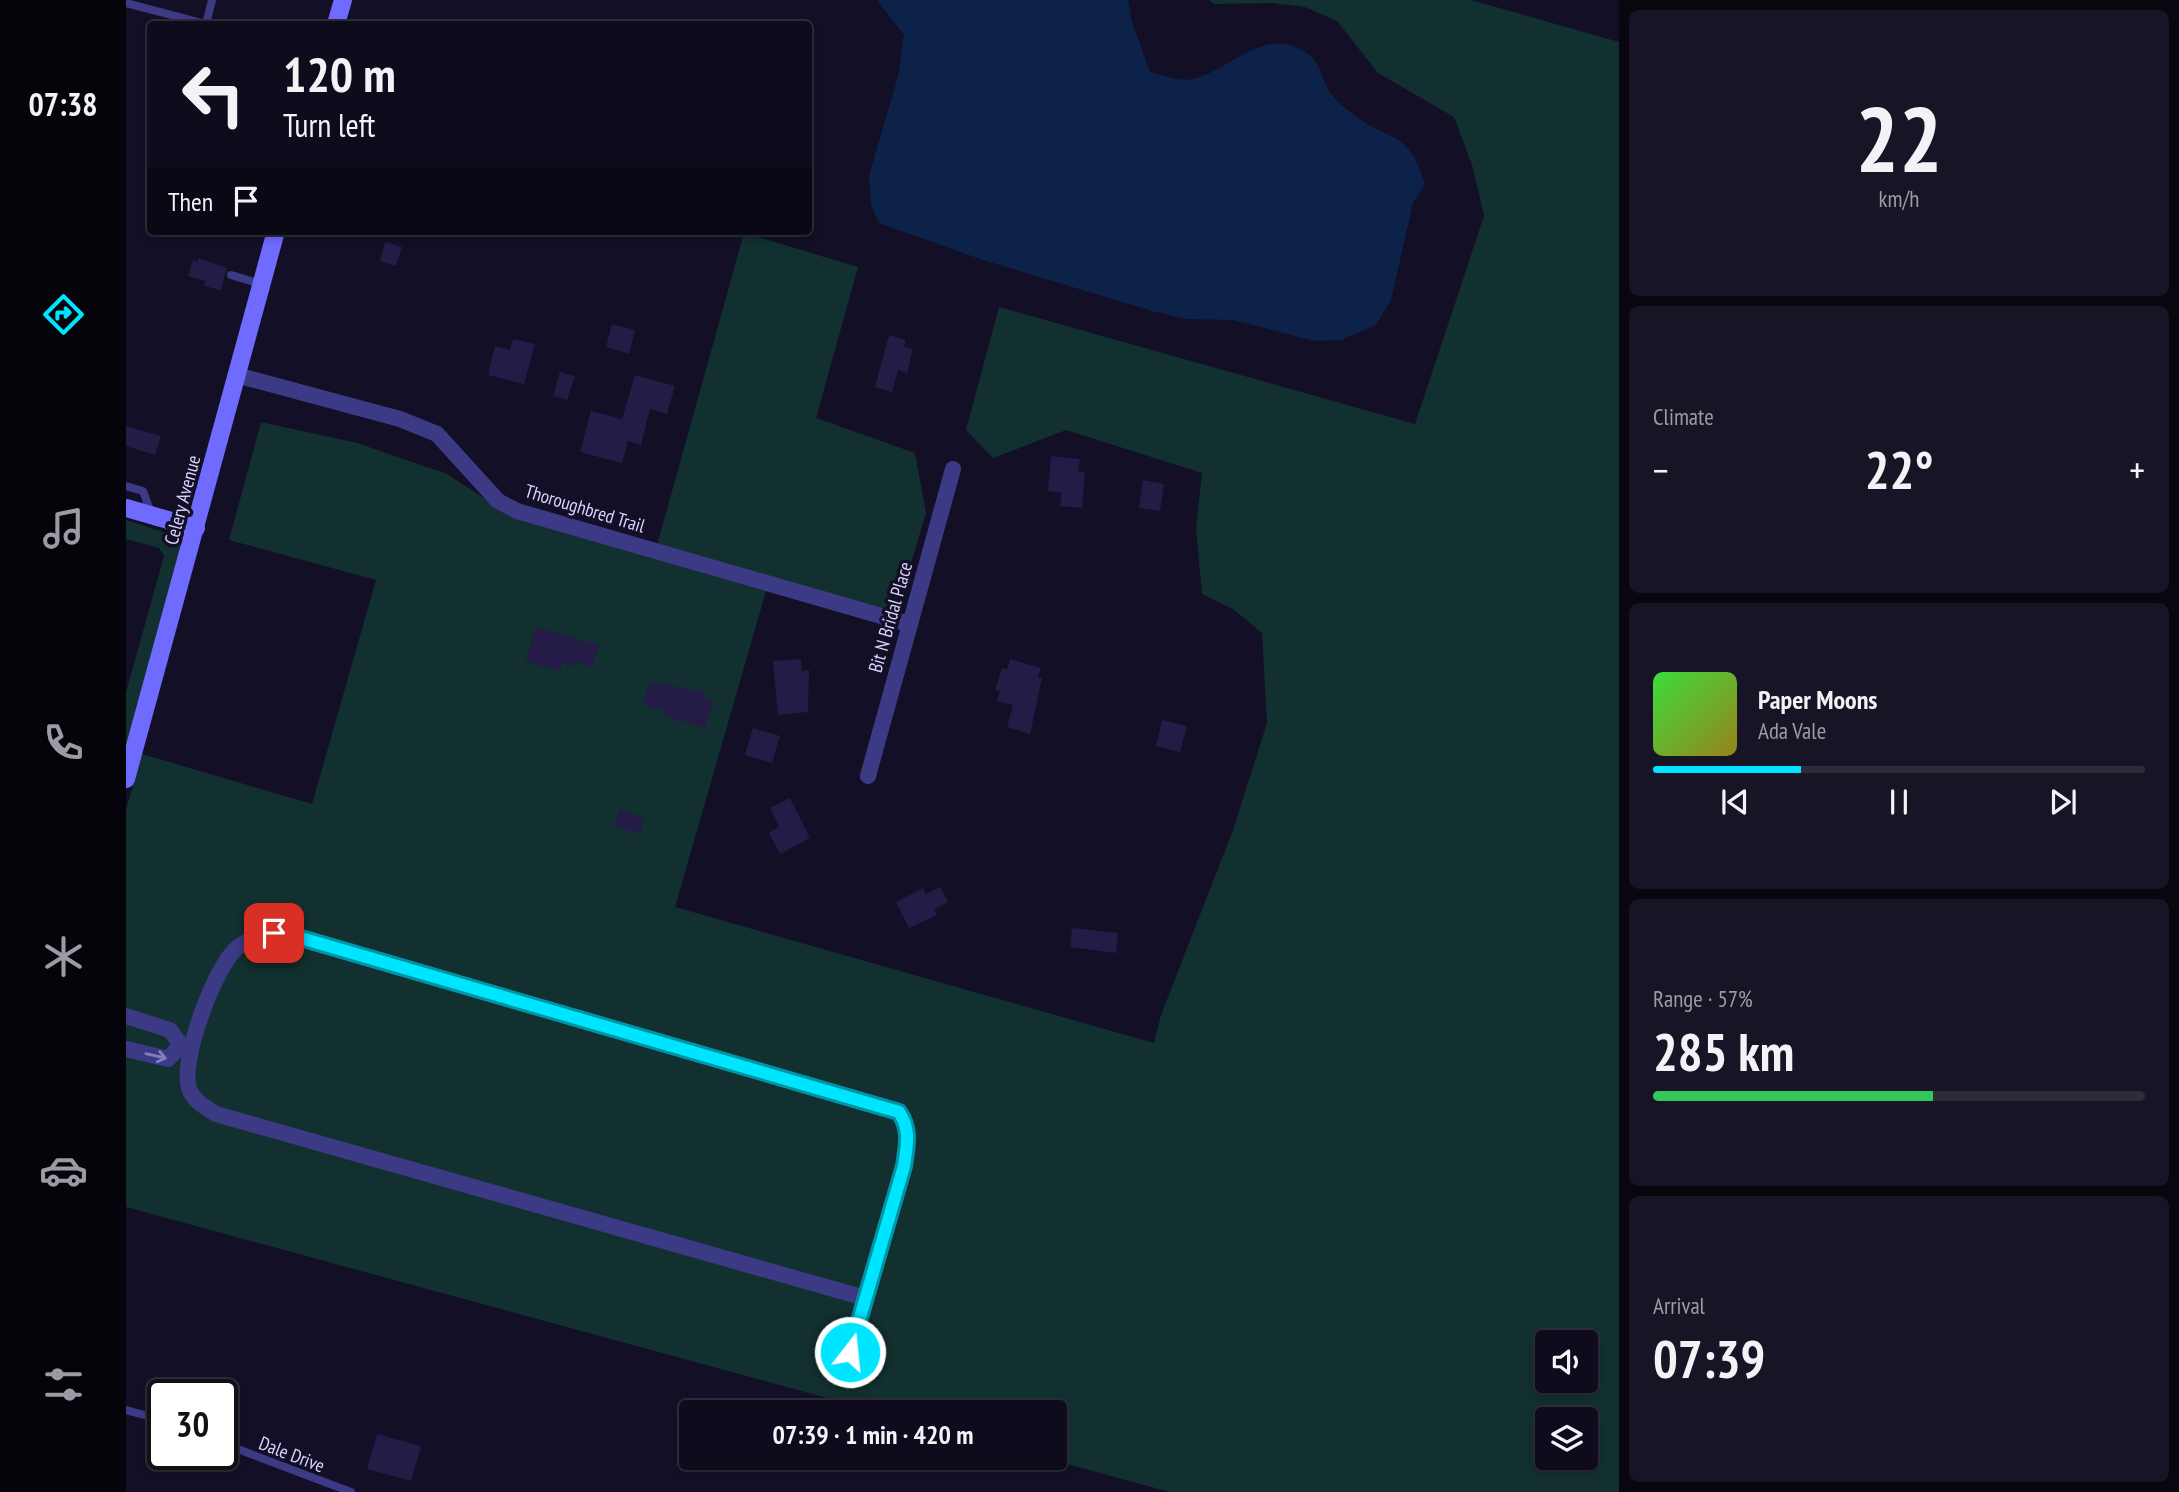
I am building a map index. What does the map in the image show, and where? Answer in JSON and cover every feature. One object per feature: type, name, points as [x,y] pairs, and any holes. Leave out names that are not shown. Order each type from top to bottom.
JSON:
[{"type":"main road","points":[[337,21],[343,0]]},
{"type":"main road","name":"Celery Avenue","points":[[126,779],[197,528],[275,235]]},
{"type":"main road","points":[[126,508],[197,528]]},
{"type":"street","name":"Thoroughbred Trail","points":[[236,374],[424,428],[452,447],[498,501],[517,511],[909,624]]},
{"type":"street","name":"Bit N Bridal Place","points":[[868,776],[953,469]]},
{"type":"street","points":[[842,1378],[904,1166],[908,1131],[899,1112],[637,1033],[294,936],[274,933],[252,939],[236,949],[216,978],[186,1046],[189,1087],[197,1102],[216,1114],[865,1298]]},
{"type":"street","points":[[131,1018],[170,1030],[186,1046],[168,1059],[127,1049],[131,1018]]},
{"type":"lane","points":[[207,21],[212,0]]},
{"type":"lane","points":[[126,3],[195,21]]},
{"type":"lane","points":[[231,275],[261,284]]},
{"type":"lane","points":[[126,486],[143,491],[152,515]]},
{"type":"lane","points":[[126,1410],[147,1416]]},
{"type":"lane","name":"Dale Drive","points":[[238,1449],[351,1492]]},
{"type":"green space","points":[[1209,0],[1471,0],[1619,42],[1619,1492],[1170,1492],[1067,1464],[1067,1400],[835,1400],[126,1207],[126,810],[142,754],[312,804],[376,580],[229,540],[261,422],[357,443],[447,474],[515,518],[766,591],[675,907],[1154,1043],[1161,1015],[1233,830],[1267,723],[1262,633],[1233,609],[1202,594],[1196,529],[1202,473],[1066,430],[993,458],[966,430],[999,307],[1415,424],[1484,216],[1473,168],[1454,117],[1378,73],[1337,21],[1305,7],[1272,3],[1214,4]]},
{"type":"green space","points":[[743,235],[858,267],[816,418],[915,453],[926,513],[896,613],[657,545]]},
{"type":"green space","points":[[126,520],[185,539],[126,748],[126,692],[164,556],[159,548],[126,539]]},
{"type":"water","points":[[877,0],[1128,0],[1132,22],[1150,72],[1182,80],[1206,74],[1260,47],[1289,45],[1305,52],[1317,63],[1327,87],[1338,102],[1366,123],[1405,145],[1419,166],[1425,184],[1413,203],[1391,300],[1376,325],[1341,340],[1315,341],[1233,320],[1186,319],[980,259],[879,223],[871,205],[869,176],[898,76],[904,35]]},
{"type":"building","points":[[385,242],[402,247],[396,266],[380,261]]},
{"type":"building","points":[[198,258],[227,268],[221,290],[204,286],[205,281],[188,276],[193,260],[198,261]]},
{"type":"building","points":[[612,324],[635,330],[629,354],[606,347]]},
{"type":"building","points":[[889,335],[906,340],[904,347],[913,349],[907,373],[898,370],[892,392],[875,387]]},
{"type":"building","points":[[513,339],[535,344],[524,384],[488,375],[495,346],[510,350]]},
{"type":"building","points":[[560,372],[575,376],[567,400],[553,396]]},
{"type":"building","points":[[635,375],[675,386],[667,414],[650,409],[641,445],[628,441],[622,463],[580,452],[591,411],[622,419]]},
{"type":"building","points":[[126,426],[161,436],[155,455],[126,446]]},
{"type":"building","points":[[1051,456],[1080,459],[1078,471],[1085,472],[1082,508],[1060,506],[1062,493],[1048,491]]},
{"type":"building","points":[[1143,480],[1164,484],[1160,511],[1139,508]]},
{"type":"building","points":[[536,627],[599,645],[592,667],[575,661],[573,667],[562,663],[560,671],[526,661]]},
{"type":"building","points":[[801,659],[802,671],[809,670],[808,712],[778,715],[773,661]]},
{"type":"building","points":[[1010,659],[1041,668],[1038,677],[1042,678],[1030,734],[1007,727],[1013,705],[997,701],[1000,691],[995,690],[1002,668],[1007,669]]},
{"type":"building","points":[[650,682],[705,692],[703,698],[713,700],[705,728],[664,716],[665,711],[643,704]]},
{"type":"building","points":[[1162,720],[1187,726],[1180,752],[1156,746]]},
{"type":"building","points":[[753,728],[780,736],[772,763],[745,755]]},
{"type":"building","points":[[790,798],[810,838],[780,854],[769,833],[779,827],[770,808]]},
{"type":"building","points":[[619,810],[644,817],[640,834],[614,826]]},
{"type":"building","points":[[940,887],[948,902],[934,909],[937,915],[909,928],[896,902],[923,888],[926,894]]},
{"type":"building","points":[[1072,928],[1118,933],[1116,953],[1070,947]]},
{"type":"building","points":[[377,1434],[421,1446],[411,1481],[367,1469]]},
{"type":"route","points":[[274,933],[294,936],[497,993],[899,1112],[907,1123],[908,1139],[904,1166],[850,1352]]}]
